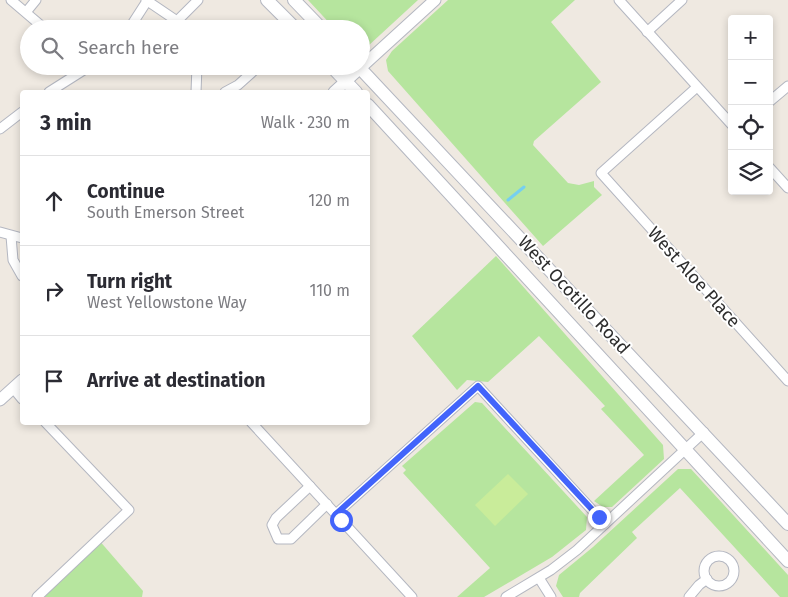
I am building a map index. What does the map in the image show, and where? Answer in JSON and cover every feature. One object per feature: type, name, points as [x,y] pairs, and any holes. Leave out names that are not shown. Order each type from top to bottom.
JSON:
[{"type":"main road","points":[[267,0],[287,20]]},
{"type":"main road","points":[[294,0],[313,20]]},
{"type":"main road","points":[[339,75],[354,90]]},
{"type":"main road","name":"West Ocotillo Road","points":[[366,75],[704,432],[788,524]]},
{"type":"main road","name":"West Ocotillo Road","points":[[370,107],[788,562]]},
{"type":"street","points":[[11,0],[27,11],[36,20]]},
{"type":"street","points":[[27,11],[36,0]]},
{"type":"street","points":[[134,20],[146,0],[173,20]]},
{"type":"street","points":[[184,20],[198,0]]},
{"type":"street","points":[[370,58],[435,0]]},
{"type":"street","points":[[618,0],[728,121]]},
{"type":"street","points":[[647,32],[682,0]]},
{"type":"street","points":[[53,90],[74,75]]},
{"type":"street","points":[[196,90],[198,75]]},
{"type":"street","points":[[229,90],[249,75]]},
{"type":"street","points":[[336,90],[352,75]]},
{"type":"street","points":[[773,99],[788,86]]},
{"type":"street","name":"West Aloe Place","points":[[697,87],[601,173],[788,382]]},
{"type":"street","points":[[0,129],[20,114]]},
{"type":"street","points":[[773,171],[788,188]]},
{"type":"street","points":[[0,232],[20,238]]},
{"type":"street","points":[[11,236],[13,260],[20,272]]},
{"type":"street","points":[[0,400],[20,382]]},
{"type":"street","points":[[336,514],[478,386],[605,524]]},
{"type":"street","points":[[13,388],[20,397]]},
{"type":"street","points":[[37,597],[129,510],[48,425]]},
{"type":"street","points":[[254,425],[412,597]]},
{"type":"street","points":[[506,597],[539,578],[572,554],[704,432]]},
{"type":"street","points":[[310,486],[272,524],[278,539],[291,539],[327,504]]},
{"type":"street","points":[[539,578],[551,597]]},
{"type":"street","points":[[689,597],[707,579]]},
{"type":"green space","points":[[308,0],[418,0],[370,44],[370,20],[327,20]]},
{"type":"green space","points":[[448,0],[575,0],[551,22],[601,82],[534,141],[533,145],[568,183],[579,185],[594,181],[594,187],[602,195],[543,246],[388,71],[386,60],[392,51]]},
{"type":"green space","points":[[496,256],[663,445],[664,459],[612,507],[603,507],[594,501],[644,455],[601,409],[605,406],[539,336],[488,382],[467,380],[457,390],[412,336]]},
{"type":"green space","points":[[475,402],[482,403],[587,517],[586,530],[552,557],[484,597],[457,597],[490,568],[403,473],[406,470],[402,466]]},
{"type":"green space","points":[[678,469],[691,469],[788,575],[788,597],[780,597],[680,488],[632,532],[637,538],[580,593],[579,597],[563,597],[556,586],[559,575],[593,547]]},
{"type":"green space","points":[[508,474],[528,494],[495,526],[475,505]]},
{"type":"green space","points":[[98,539],[143,591],[142,597],[37,597]]},
{"type":"waterway","points":[[508,200],[524,187]]},
{"type":"route","points":[[341,520],[336,514],[478,386],[599,517]]}]
